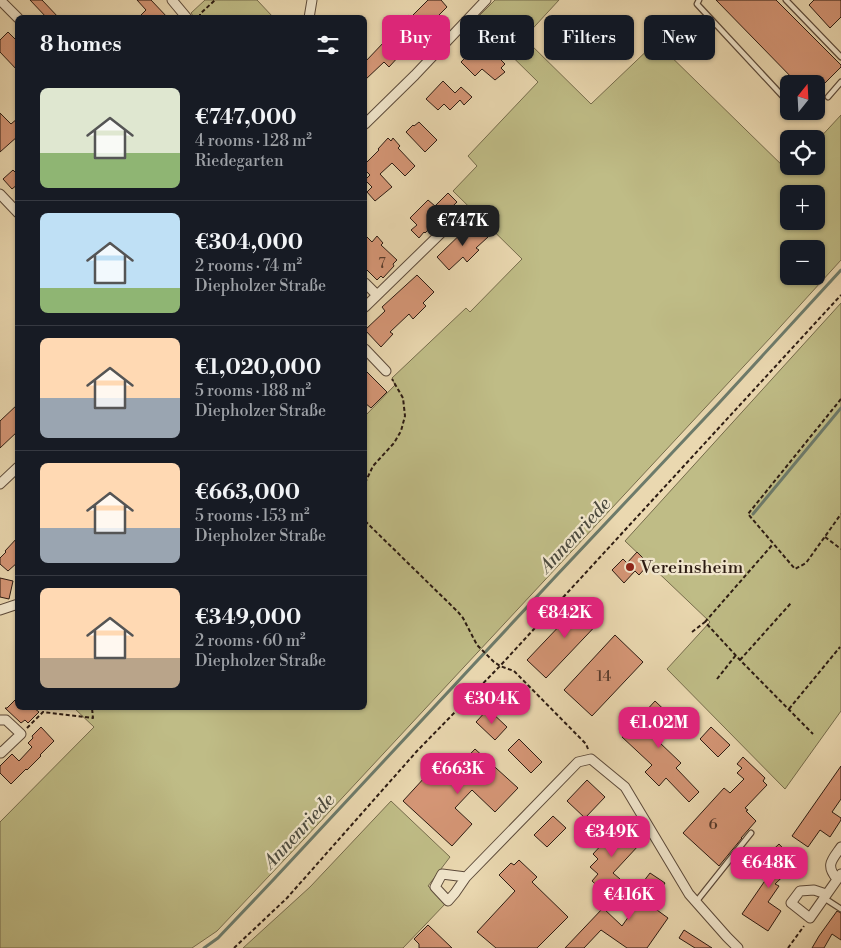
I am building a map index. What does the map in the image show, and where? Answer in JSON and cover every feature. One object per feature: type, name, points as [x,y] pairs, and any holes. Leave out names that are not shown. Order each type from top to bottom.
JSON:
[{"type":"street","points":[[0,0],[15,15]]},
{"type":"street","points":[[172,0],[184,15]]},
{"type":"street","points":[[310,15],[312,0]]},
{"type":"street","points":[[367,122],[486,0]]},
{"type":"street","points":[[0,194],[15,210]]},
{"type":"street","points":[[367,305],[442,232]]},
{"type":"street","points":[[367,285],[377,295]]},
{"type":"street","points":[[367,351],[386,371]]},
{"type":"street","points":[[0,484],[15,470]]},
{"type":"street","points":[[0,610],[15,605]]},
{"type":"street","points":[[0,720],[6,720],[21,734],[0,752]]},
{"type":"street","points":[[466,877],[578,762],[591,759],[625,787],[689,894],[738,948]]},
{"type":"street","points":[[825,896],[814,890],[800,891],[791,903],[807,921],[825,896],[839,876],[831,872],[831,861],[841,847]]},
{"type":"lane","points":[[699,0],[697,4],[780,92]]},
{"type":"lane","points":[[786,0],[841,57]]},
{"type":"lane","points":[[828,97],[841,82]]},
{"type":"lane","points":[[696,902],[751,833]]},
{"type":"lane","points":[[825,896],[841,909]]},
{"type":"path","points":[[200,15],[214,0]]},
{"type":"path","points":[[234,948],[287,898],[417,751],[500,666],[841,295]]},
{"type":"path","points":[[367,479],[373,466],[394,443],[401,431],[405,416],[403,398],[386,371]]},
{"type":"path","points":[[841,399],[748,514],[795,569],[806,563],[841,514]]},
{"type":"path","points":[[367,523],[458,612],[463,618],[476,645],[494,662],[514,671],[586,744],[591,759]]},
{"type":"path","points":[[824,537],[841,549]]},
{"type":"path","points":[[692,632],[705,622],[773,544]]},
{"type":"path","points":[[740,660],[791,603]]},
{"type":"path","points":[[705,622],[813,734]]},
{"type":"path","points":[[789,710],[840,647]]},
{"type":"path","points":[[717,678],[736,655]]},
{"type":"path","points":[[21,734],[43,712],[93,718],[92,710]]},
{"type":"path","points":[[788,948],[807,921]]},
{"type":"shaded area","points":[[205,0],[257,0],[271,15],[192,15],[191,13]]},
{"type":"shaded area","points":[[495,0],[559,0],[534,27],[534,15],[480,15]]},
{"type":"shaded area","points":[[534,48],[544,60],[546,60],[591,104],[644,53],[644,60],[674,60],[780,163],[780,175],[825,175],[825,132],[841,115],[841,260],[825,278],[825,240],[780,240],[780,285],[818,285],[217,931],[192,948],[0,948],[0,822],[94,727],[76,710],[367,710],[367,414],[395,385],[392,378],[466,308],[470,312],[522,259],[453,191],[477,166],[468,156],[538,82],[516,60],[534,60]]},
{"type":"shaded area","points":[[841,303],[841,711],[785,789],[667,669],[710,622],[625,541]]},
{"type":"shaded area","points":[[391,801],[450,857],[428,886],[446,903],[403,948],[243,948],[310,887]]},
{"type":"building","points":[[30,0],[42,0],[56,15],[44,15]]},
{"type":"building","points":[[137,0],[151,0],[165,15],[141,15],[146,10]]},
{"type":"building","points":[[428,0],[441,0],[447,7],[439,15],[413,15]]},
{"type":"building","points":[[716,0],[776,0],[841,65],[825,83],[825,75],[789,75]]},
{"type":"building","points":[[814,0],[841,0],[841,17],[830,28],[809,5]]},
{"type":"building","points":[[8,32],[15,39],[15,68],[0,52],[0,40]]},
{"type":"building","points":[[382,44],[382,60],[395,60],[389,67],[384,62],[367,78],[367,60]]},
{"type":"building","points":[[463,60],[501,60],[505,64],[501,68],[505,72],[495,80],[482,69],[475,76],[461,62]]},
{"type":"building","points":[[443,81],[455,93],[461,87],[472,97],[464,105],[460,100],[450,110],[444,104],[438,110],[426,99]]},
{"type":"building","points":[[0,113],[11,124],[15,121],[15,139],[0,152]]},
{"type":"building","points":[[419,122],[437,140],[425,152],[406,132]]},
{"type":"building","points":[[388,138],[391,141],[393,138],[400,146],[398,148],[415,166],[405,176],[392,163],[380,174],[392,187],[375,201],[367,192],[372,187],[367,182],[367,178],[370,175],[367,172],[367,162]]},
{"type":"building","points":[[13,170],[15,172],[15,186],[12,189],[3,179]]},
{"type":"building","points":[[448,193],[457,202],[419,238],[411,230],[417,225],[410,218],[428,200],[435,206]]},
{"type":"building","points":[[473,222],[488,237],[476,248],[479,250],[467,262],[463,257],[449,270],[437,257]]},
{"type":"building","points":[[377,236],[383,243],[381,245],[397,260],[383,278],[381,276],[377,280],[367,270],[367,237],[372,242]]},
{"type":"building","points":[[417,275],[434,292],[423,303],[426,306],[413,319],[409,314],[390,332],[393,334],[381,347],[367,332],[367,328],[385,311],[382,307]]},
{"type":"building","points":[[367,372],[387,392],[371,408],[367,405]]},
{"type":"building","points":[[15,407],[15,434],[0,448],[0,421]]},
{"type":"building","points":[[15,540],[15,565],[8,571],[0,564],[0,558]]},
{"type":"building","name":"Vereinsheim","points":[[637,552],[649,564],[639,575],[635,571],[624,583],[612,570],[623,559],[627,563]]},
{"type":"building","points":[[0,578],[13,581],[9,599],[0,597]]},
{"type":"building","points":[[584,600],[603,618],[546,678],[527,660]]},
{"type":"building","points":[[615,635],[643,662],[592,716],[564,690]]},
{"type":"building","points":[[15,700],[15,710],[36,710],[39,712],[28,723],[25,720],[21,723],[5,708]]},
{"type":"building","points":[[655,701],[677,722],[659,742],[681,763],[676,768],[699,792],[689,802],[666,778],[659,786],[645,772],[652,765],[622,737]]},
{"type":"building","points":[[488,709],[507,727],[495,740],[476,722]]},
{"type":"building","points":[[41,727],[54,741],[11,784],[0,773],[0,766],[12,754],[19,761],[32,747],[28,743]]},
{"type":"building","points":[[711,727],[730,745],[718,757],[700,739]]},
{"type":"building","points":[[519,739],[542,762],[531,773],[508,750]]},
{"type":"building","points":[[475,749],[518,788],[495,812],[472,790],[455,808],[472,824],[452,846],[403,801],[437,764],[450,775]]},
{"type":"building","points":[[743,757],[765,778],[763,781],[767,785],[745,808],[756,821],[719,866],[683,833],[724,788],[730,793],[744,779],[737,773],[742,768],[737,764]]},
{"type":"building","points":[[841,766],[841,799],[832,812],[841,820],[830,837],[820,830],[808,847],[792,836]]},
{"type":"building","points":[[587,780],[605,797],[585,818],[567,801]]},
{"type":"building","points":[[553,816],[566,828],[547,847],[534,835]]},
{"type":"building","points":[[617,828],[639,845],[613,873],[620,879],[612,888],[609,885],[603,891],[592,881],[598,874],[590,867],[598,859],[593,854]]},
{"type":"building","points":[[779,844],[797,863],[775,884],[779,886],[768,902],[781,911],[768,931],[742,914],[771,872],[761,861]]},
{"type":"building","points":[[519,860],[537,877],[532,882],[568,917],[537,948],[496,948],[477,932],[515,891],[499,875],[511,863],[514,865]]},
{"type":"building","points":[[650,873],[665,883],[650,905],[668,918],[647,948],[627,948],[601,930],[584,948],[565,948],[603,908],[622,926],[641,899],[634,894]]},
{"type":"building","points":[[837,911],[841,913],[841,940],[832,934],[824,948],[812,948],[819,936]]},
{"type":"building","points":[[428,925],[452,948],[419,948],[419,944],[414,939]]},
{"type":"building","points":[[684,930],[712,948],[695,948],[679,938]]},
{"type":"waterway","name":"Annenriede","points":[[204,948],[218,938],[274,879],[841,270]]},
{"type":"waterway","points":[[753,514],[841,408]]},
{"type":"place","name":"Vereinsheim","points":[[630,567]]}]
